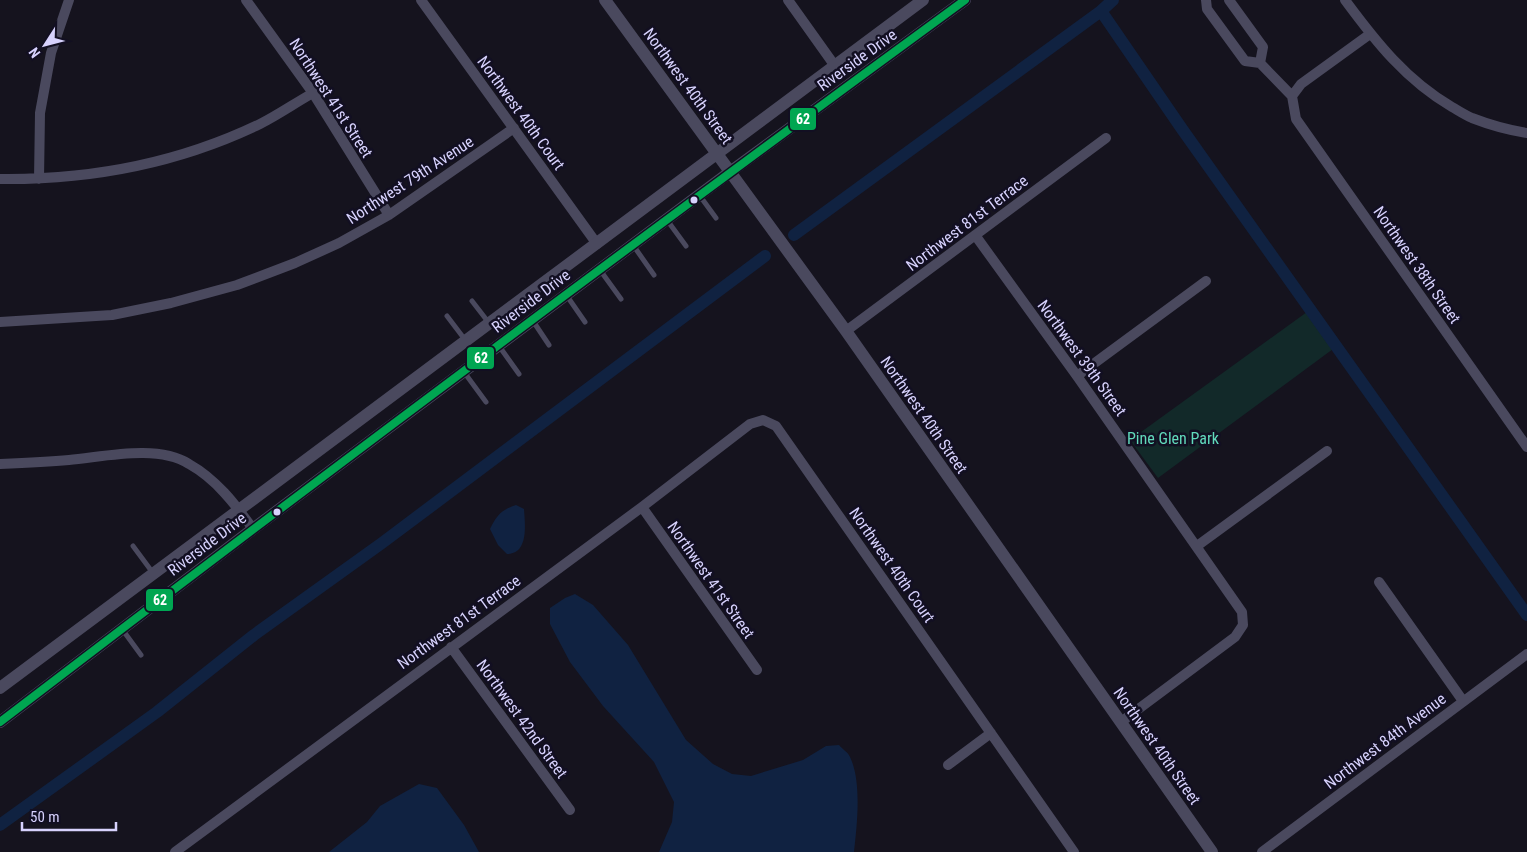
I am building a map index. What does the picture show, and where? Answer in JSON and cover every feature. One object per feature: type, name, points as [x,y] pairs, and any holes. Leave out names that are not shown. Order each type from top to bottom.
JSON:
[{"type":"street","points":[[39,179],[40,113],[51,54],[69,0]]},
{"type":"street","name":"Northwest 41st Street","points":[[246,0],[313,93],[389,215]]},
{"type":"street","name":"Northwest 40th Court","points":[[421,0],[597,244]]},
{"type":"street","name":"Northwest 40th Street","points":[[605,0],[846,331],[1212,852]]},
{"type":"street","points":[[788,0],[835,66]]},
{"type":"street","name":"Riverside Drive","points":[[0,688],[718,155],[923,0]]},
{"type":"street","name":"Riverside Drive","points":[[0,722],[532,320],[965,0]]},
{"type":"street","points":[[1206,0],[1207,9],[1245,61],[1260,63],[1292,96],[1301,84],[1370,34]]},
{"type":"street","points":[[1229,0],[1263,47],[1260,63]]},
{"type":"street","points":[[1345,0],[1370,34],[1404,72],[1438,99],[1470,117],[1500,128],[1527,134]]},
{"type":"street","points":[[0,179],[80,176],[123,169],[192,151],[260,124],[313,93]]},
{"type":"street","name":"Northwest 38th Street","points":[[1292,96],[1296,119],[1527,447]]},
{"type":"street","name":"Northwest 79th Avenue","points":[[0,322],[112,315],[171,303],[237,285],[295,263],[339,243],[389,215],[514,128]]},
{"type":"street","name":"Northwest 81st Terrace","points":[[846,331],[1106,138]]},
{"type":"street","name":"Northwest 39th Street","points":[[975,235],[1077,376],[1242,612],[1243,625],[1235,637],[1122,722]]},
{"type":"street","points":[[1077,376],[1206,281]]},
{"type":"street","name":"Northwest 40th Court","points":[[763,420],[776,426],[1074,852]]},
{"type":"street","name":"Northwest 81st Terrace","points":[[176,852],[642,507],[750,424],[763,420]]},
{"type":"street","points":[[1197,546],[1327,451]]},
{"type":"street","points":[[0,464],[69,460],[135,453],[162,454],[188,462],[214,481],[253,529]]},
{"type":"street","name":"Northwest 41st Street","points":[[642,507],[757,670]]},
{"type":"street","points":[[1379,582],[1463,701]]},
{"type":"street","name":"Northwest 42nd Street","points":[[451,647],[570,810]]},
{"type":"street","name":"Northwest 84th Avenue","points":[[1262,852],[1527,654]]},
{"type":"street","points":[[948,765],[991,733]]},
{"type":"lane","points":[[700,195],[716,218]]},
{"type":"lane","points":[[667,220],[686,246]]},
{"type":"lane","points":[[633,245],[654,274]]},
{"type":"lane","points":[[600,270],[621,300]]},
{"type":"lane","points":[[566,295],[585,322]]},
{"type":"lane","points":[[472,301],[489,324]]},
{"type":"lane","points":[[447,316],[466,341]]},
{"type":"lane","points":[[532,320],[549,345]]},
{"type":"lane","points":[[498,346],[519,374]]},
{"type":"lane","points":[[463,372],[486,402]]},
{"type":"lane","points":[[133,546],[153,573]]},
{"type":"lane","points":[[122,629],[140,654]]},
{"type":"green space","name":"Pine Glen Park","points":[[1307,312],[1333,349],[1158,478],[1130,440]]},
{"type":"water","points":[[516,505],[524,509],[524,537],[519,549],[514,553],[507,554],[498,545],[490,529],[500,514]]},
{"type":"water","points":[[575,594],[593,605],[628,645],[686,740],[713,764],[732,774],[751,776],[803,760],[826,746],[839,745],[850,757],[856,779],[858,804],[854,852],[659,852],[672,822],[674,802],[654,762],[603,706],[570,662],[550,624],[550,608]]},
{"type":"water","points":[[419,784],[437,788],[464,825],[479,852],[329,852],[367,822],[380,806]]},
{"type":"waterway","points":[[794,235],[1101,11],[1113,0]]},
{"type":"waterway","points":[[1101,11],[1182,129],[1527,615]]},
{"type":"waterway","points":[[0,825],[157,712],[254,635],[382,543],[765,256]]},
{"type":"transit line","name":"62","points":[[0,722],[481,358],[965,0]]}]
